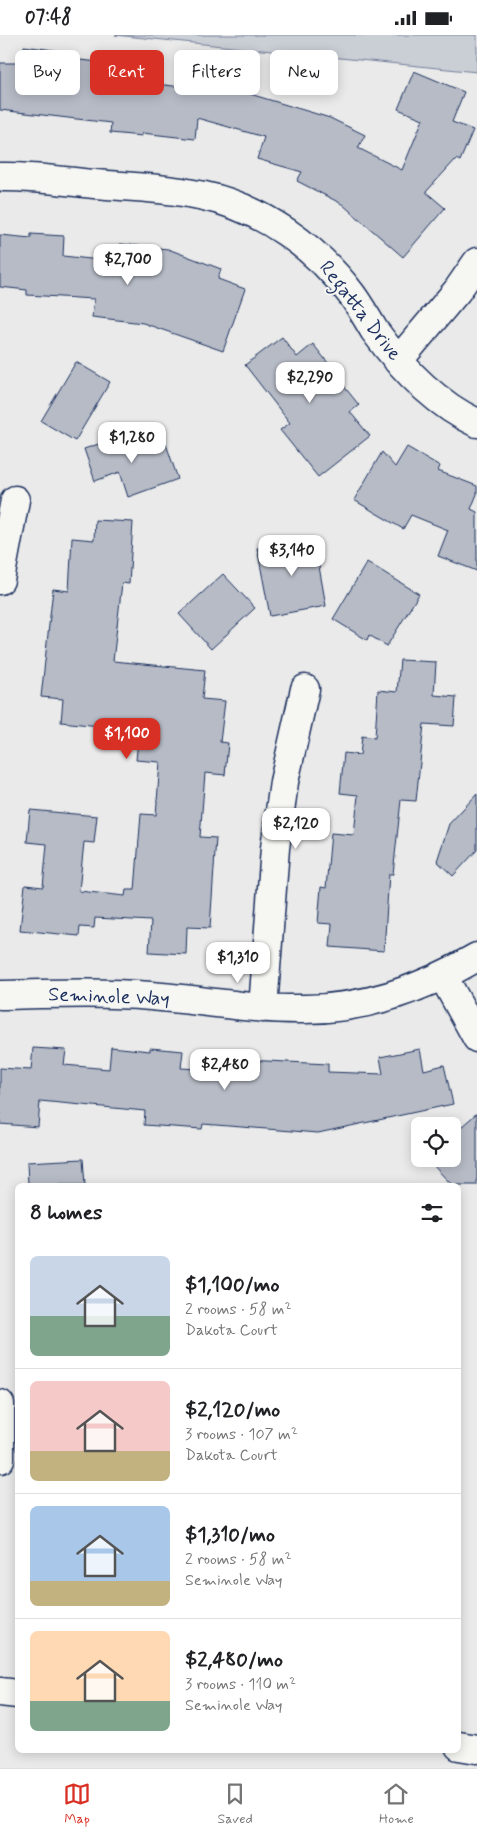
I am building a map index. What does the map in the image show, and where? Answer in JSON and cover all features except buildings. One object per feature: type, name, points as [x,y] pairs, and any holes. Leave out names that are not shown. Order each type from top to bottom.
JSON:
[{"type":"street","name":"Regatta Drive","points":[[0,177],[164,189],[205,196],[247,210],[287,232],[323,261],[352,295],[398,361],[440,400],[477,423]]},
{"type":"street","points":[[398,361],[457,291],[477,262]]},
{"type":"street","points":[[0,580],[15,500]]},
{"type":"street","points":[[263,1008],[275,848],[284,782],[305,689]]},
{"type":"street","name":"Seminole Way","points":[[0,995],[70,993],[150,996],[263,1008],[307,1009],[353,1005],[398,994],[444,977],[477,957]]},
{"type":"street","points":[[444,977],[477,1038]]},
{"type":"street","points":[[0,1404],[0,1459]]},
{"type":"street","points":[[0,1692],[15,1694]]},
{"type":"street","points":[[461,1746],[477,1749]]},
{"type":"shaded area","points":[[115,35],[477,35],[477,72],[338,58],[338,50],[270,51]]}]
